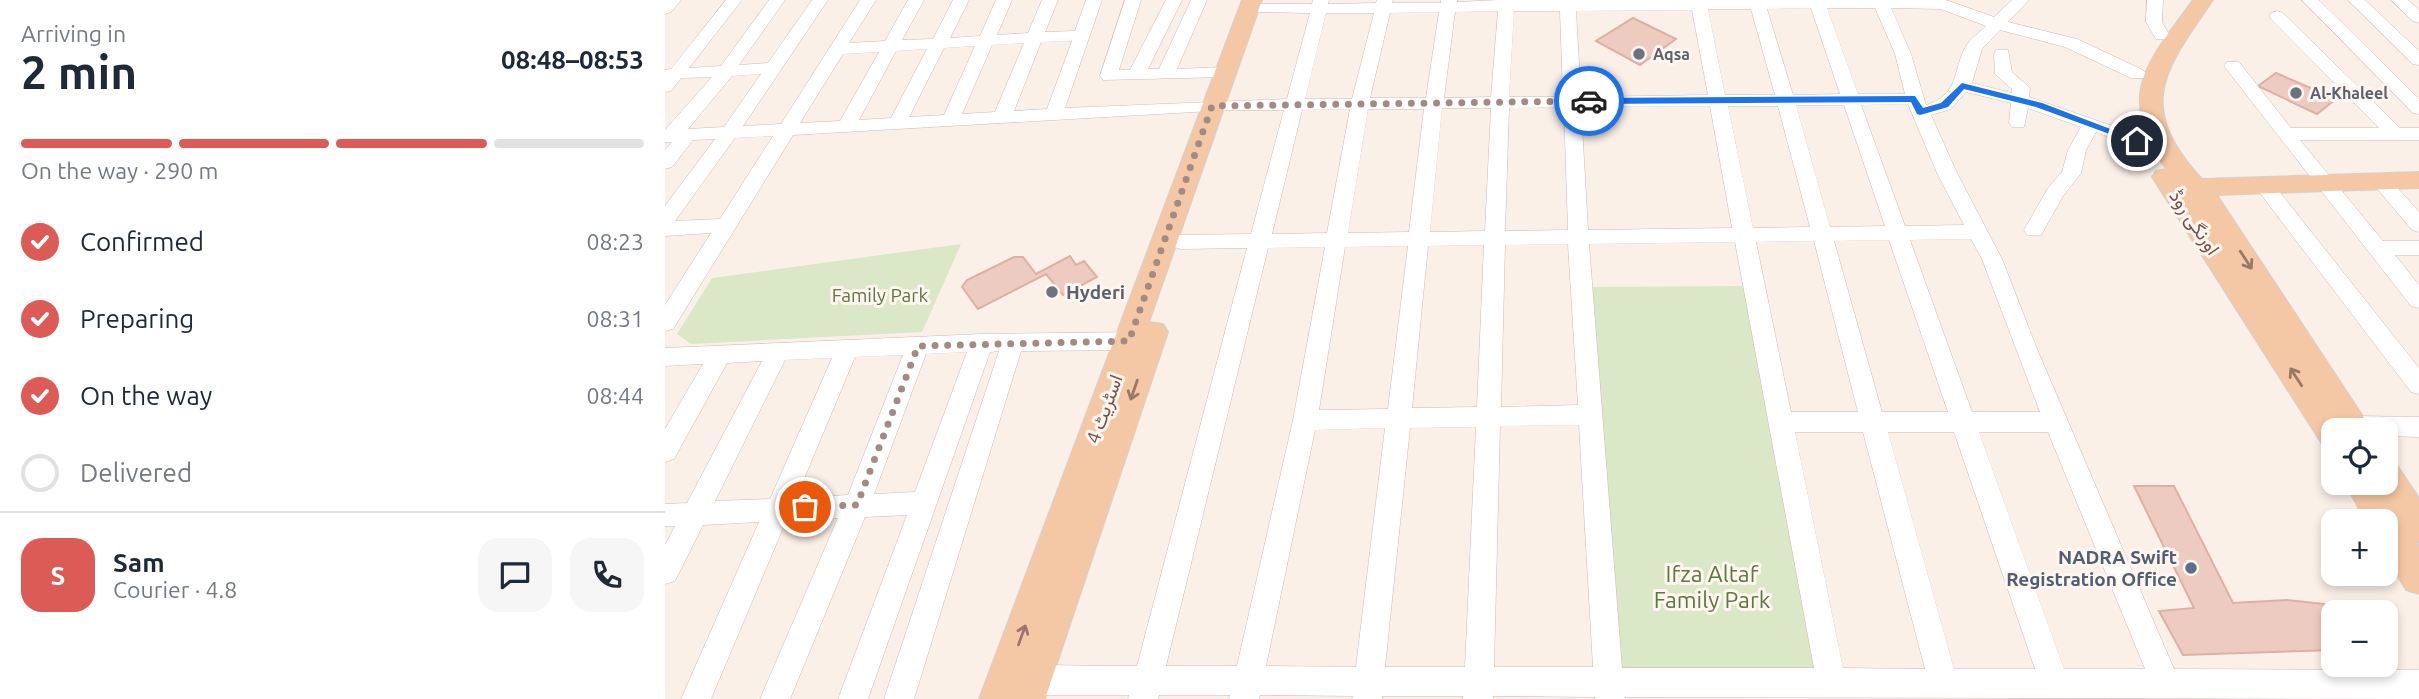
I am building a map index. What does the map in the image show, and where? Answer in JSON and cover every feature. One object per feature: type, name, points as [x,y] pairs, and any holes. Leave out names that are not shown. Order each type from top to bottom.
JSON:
[{"type":"main road","points":[[2137,141],[2134,107],[2137,74],[2185,0]]},
{"type":"main road","points":[[2203,0],[2153,80],[2149,112],[2156,135],[2192,193],[2264,185],[2419,180]]},
{"type":"main road","name":"اسٹریٹ 4","points":[[998,699],[1139,341],[1181,242],[1220,106],[1225,72],[1259,3]]},
{"type":"main road","name":"اسٹریٹ 4","points":[[1029,690],[1139,341],[1220,106],[1259,3]]},
{"type":"main road","name":"اورنگی روڈ","points":[[2137,141],[2192,193],[2340,418]]},
{"type":"main road","name":"اورنگی روڈ","points":[[2192,193],[2340,418]]},
{"type":"main road","points":[[2398,495],[2419,527]]},
{"type":"main road","points":[[2398,543],[2419,578]]},
{"type":"street","points":[[665,9],[673,0]]},
{"type":"street","points":[[665,87],[671,74],[734,0]]},
{"type":"street","points":[[665,163],[675,136],[727,71],[777,0]]},
{"type":"street","points":[[665,220],[671,204],[729,133],[820,0]]},
{"type":"street","points":[[665,323],[868,0]]},
{"type":"street","points":[[846,126],[916,0]]},
{"type":"street","points":[[897,123],[961,0]]},
{"type":"street","points":[[950,121],[1004,0]]},
{"type":"street","points":[[1002,118],[1050,0]]},
{"type":"street","points":[[1054,115],[1094,0]]},
{"type":"street","points":[[1133,0],[1109,76],[1225,72]]},
{"type":"street","points":[[1137,74],[1174,0]]},
{"type":"street","points":[[1166,73],[1199,0]]},
{"type":"street","points":[[675,136],[1220,106],[1851,100],[1917,106],[1945,105],[1962,86],[1974,47],[2021,0]]},
{"type":"street","points":[[2155,0],[2154,22],[2162,36]]},
{"type":"street","points":[[2310,0],[2419,109]]},
{"type":"street","points":[[2356,0],[2419,60]]},
{"type":"street","points":[[2399,0],[2419,18]]},
{"type":"street","points":[[1259,3],[1320,5],[1880,1],[1950,4],[1997,24],[2071,43],[2137,74]]},
{"type":"street","points":[[1880,1],[1903,54],[1917,106],[1947,173],[1992,259],[2168,692]]},
{"type":"street","points":[[1698,2],[1833,691]]},
{"type":"street","points":[[1756,2],[1786,101],[1946,691]]},
{"type":"street","points":[[1816,2],[2057,692]]},
{"type":"street","points":[[1246,690],[1305,421],[1360,104],[1385,4]]},
{"type":"street","points":[[1368,690],[1434,103],[1449,4]]},
{"type":"street","points":[[1478,690],[1506,4]]},
{"type":"street","points":[[1568,4],[1578,237],[1609,691]]},
{"type":"street","points":[[1146,690],[1320,5]]},
{"type":"street","points":[[2277,16],[2395,134]]},
{"type":"street","points":[[837,50],[1083,35]]},
{"type":"street","points":[[2003,54],[2004,74],[2021,88],[2022,102],[2018,124]]},
{"type":"street","points":[[2233,66],[2419,300]]},
{"type":"street","points":[[671,74],[773,68]]},
{"type":"street","points":[[1962,86],[2039,105],[2137,141]]},
{"type":"street","points":[[2034,230],[2055,193],[2071,173],[2077,150],[2091,126]]},
{"type":"street","points":[[2286,134],[2419,134]]},
{"type":"street","points":[[2381,181],[2419,225]]},
{"type":"street","points":[[2264,185],[2419,385]]},
{"type":"street","points":[[665,229],[727,225]]},
{"type":"street","points":[[1181,242],[1978,232]]},
{"type":"street","points":[[2377,248],[2419,248]]},
{"type":"street","points":[[665,357],[982,343],[1139,341]]},
{"type":"street","points":[[899,699],[1013,342]]},
{"type":"street","points":[[853,699],[982,343]]},
{"type":"street","points":[[775,699],[857,505],[918,346]]},
{"type":"street","points":[[696,699],[848,348]]},
{"type":"street","points":[[665,572],[778,352]]},
{"type":"street","points":[[665,452],[720,354]]},
{"type":"street","points":[[1305,421],[1591,415]]},
{"type":"street","points":[[1780,422],[2056,422]]},
{"type":"street","points":[[2398,428],[2419,427]]},
{"type":"street","points":[[665,515],[924,503]]},
{"type":"street","points":[[1029,690],[2275,692],[2419,685]]},
{"type":"green space","name":"Family Park","points":[[961,244],[922,332],[691,344],[677,334],[712,278]]},
{"type":"green space","name":"Ifza Altaf Family Park","points":[[1754,286],[1832,683],[1609,682],[1582,287]]},
{"type":"building","points":[[1633,18],[1676,39],[1640,65],[1596,41]]},
{"type":"building","name":"Al-Khaleel","points":[[2276,73],[2336,99],[2317,114],[2258,86]]},
{"type":"building","points":[[1070,256],[1076,265],[1084,261],[1097,277],[1063,295],[1046,274],[978,309],[962,287],[967,280],[1014,257],[1023,257],[1036,274]]},
{"type":"building","points":[[2134,486],[2174,486],[2233,603],[2287,600],[2321,604],[2321,650],[2183,655],[2159,611],[2194,608]]},
{"type":"way so far","points":[[805,507],[857,505],[918,346],[1129,341],[1212,106],[1589,101]]},
{"type":"place","name":"Aqsa","points":[[1639,54]]},
{"type":"place","name":"Al-Khaleel","points":[[2296,93]]},
{"type":"place","name":"Hyderi","points":[[1052,292]]},
{"type":"place","name":"NADRA Swift Registration Office","points":[[2191,568]]},
{"type":"route","points":[[1589,101],[1915,99],[1920,112],[1945,105],[1962,86],[2039,105],[2137,141]]}]
